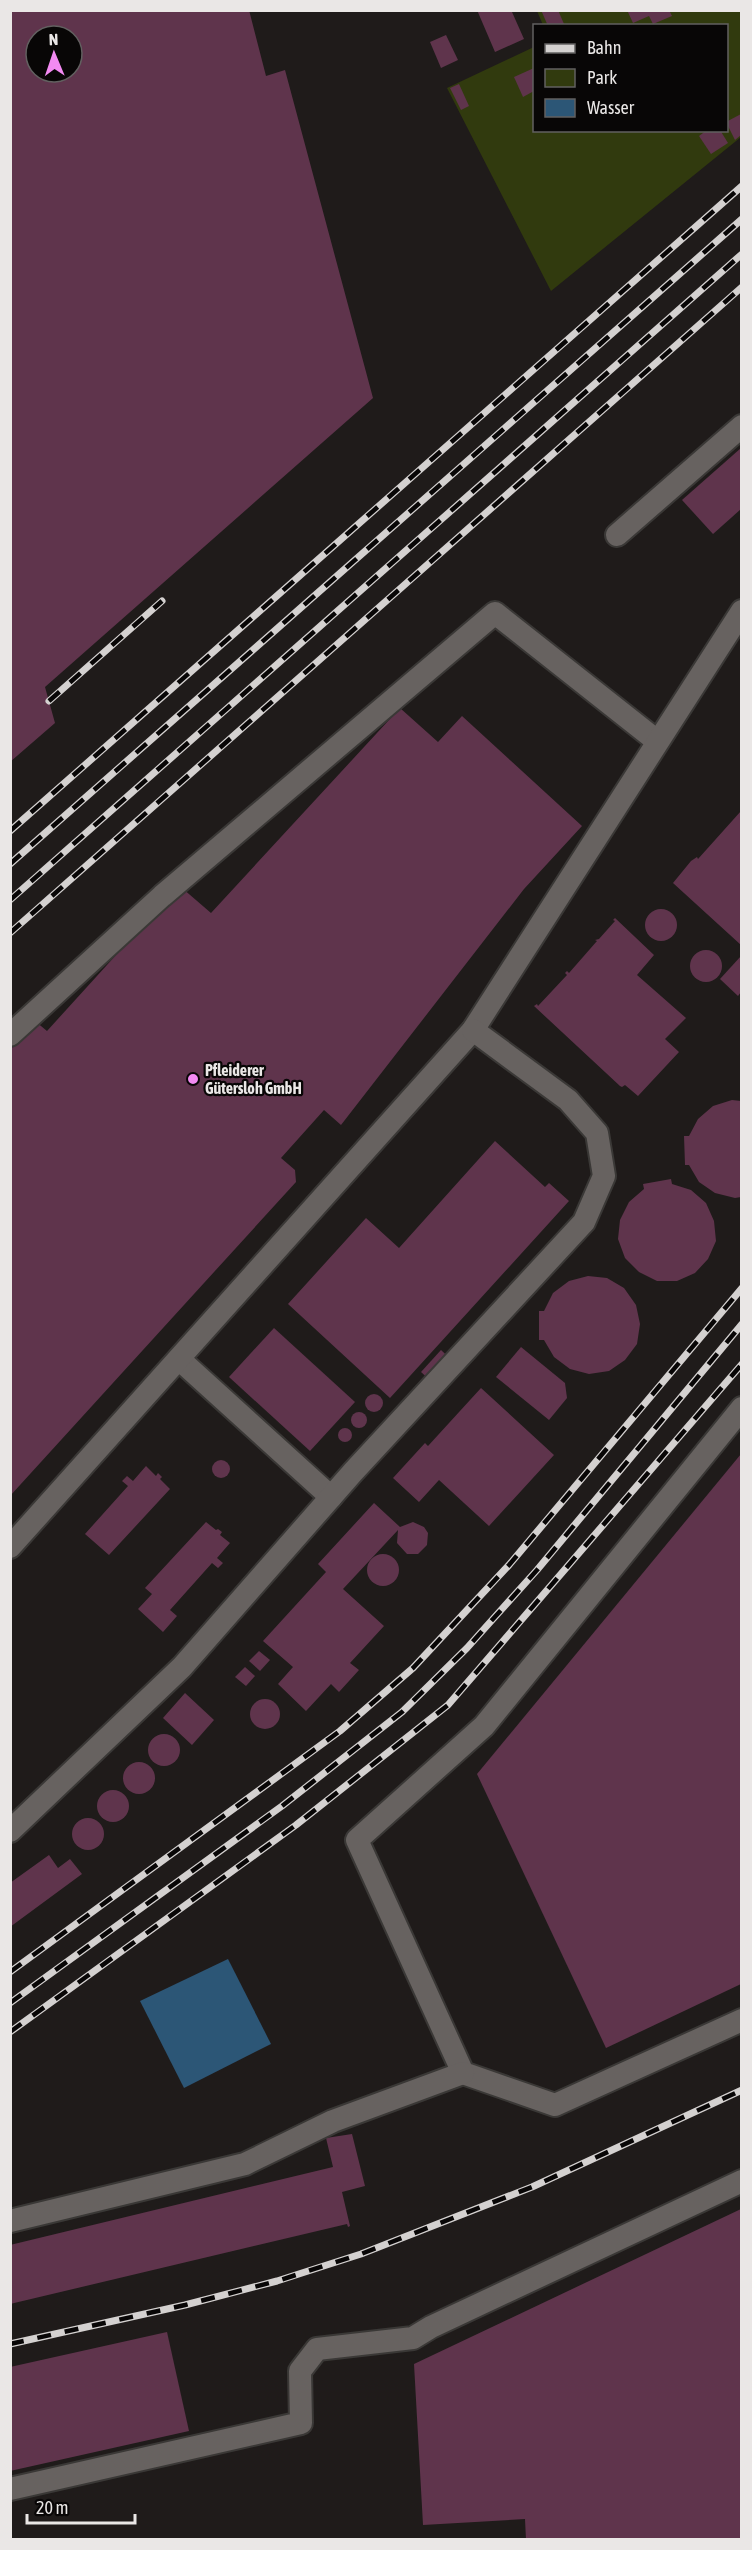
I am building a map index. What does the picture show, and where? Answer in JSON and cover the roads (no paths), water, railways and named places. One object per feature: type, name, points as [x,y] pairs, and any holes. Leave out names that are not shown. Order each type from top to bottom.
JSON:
[{"type":"lane","points":[[617,535],[741,426]]},
{"type":"lane","points":[[10,1547],[473,1030],[741,611]]},
{"type":"lane","points":[[10,1035],[162,896],[495,613],[657,741]]},
{"type":"lane","points":[[10,1831],[182,1668],[331,1497],[584,1222],[604,1176],[597,1133],[568,1100],[473,1030]]},
{"type":"lane","points":[[179,1359],[331,1497]]},
{"type":"lane","points":[[463,2073],[357,1840],[484,1726],[741,1408]]},
{"type":"lane","points":[[10,2221],[245,2164],[333,2121],[463,2073],[555,2104],[741,2020]]},
{"type":"lane","points":[[10,2488],[301,2423],[300,2371],[317,2349],[413,2338],[441,2322],[741,2181]]},
{"type":"water","points":[[228,1959],[271,2044],[184,2088],[140,2001]]},
{"type":"railway","points":[[10,831],[742,186]]},
{"type":"railway","points":[[10,864],[742,219]]},
{"type":"railway","points":[[10,900],[742,254]]},
{"type":"railway","points":[[10,933],[742,287]]},
{"type":"railway","points":[[49,701],[162,601]]},
{"type":"railway","points":[[10,1972],[340,1731],[413,1668],[509,1565],[742,1288]]},
{"type":"railway","points":[[10,2003],[282,1806],[402,1712],[467,1648],[537,1570],[742,1324]]},
{"type":"railway","points":[[10,2032],[296,1825],[448,1705],[742,1364]]},
{"type":"railway","points":[[10,2344],[185,2305],[277,2281],[361,2254],[532,2187],[742,2090]]},
{"type":"place","name":"Pfleiderer Gütersloh GmbH","points":[[193,1079]]}]
